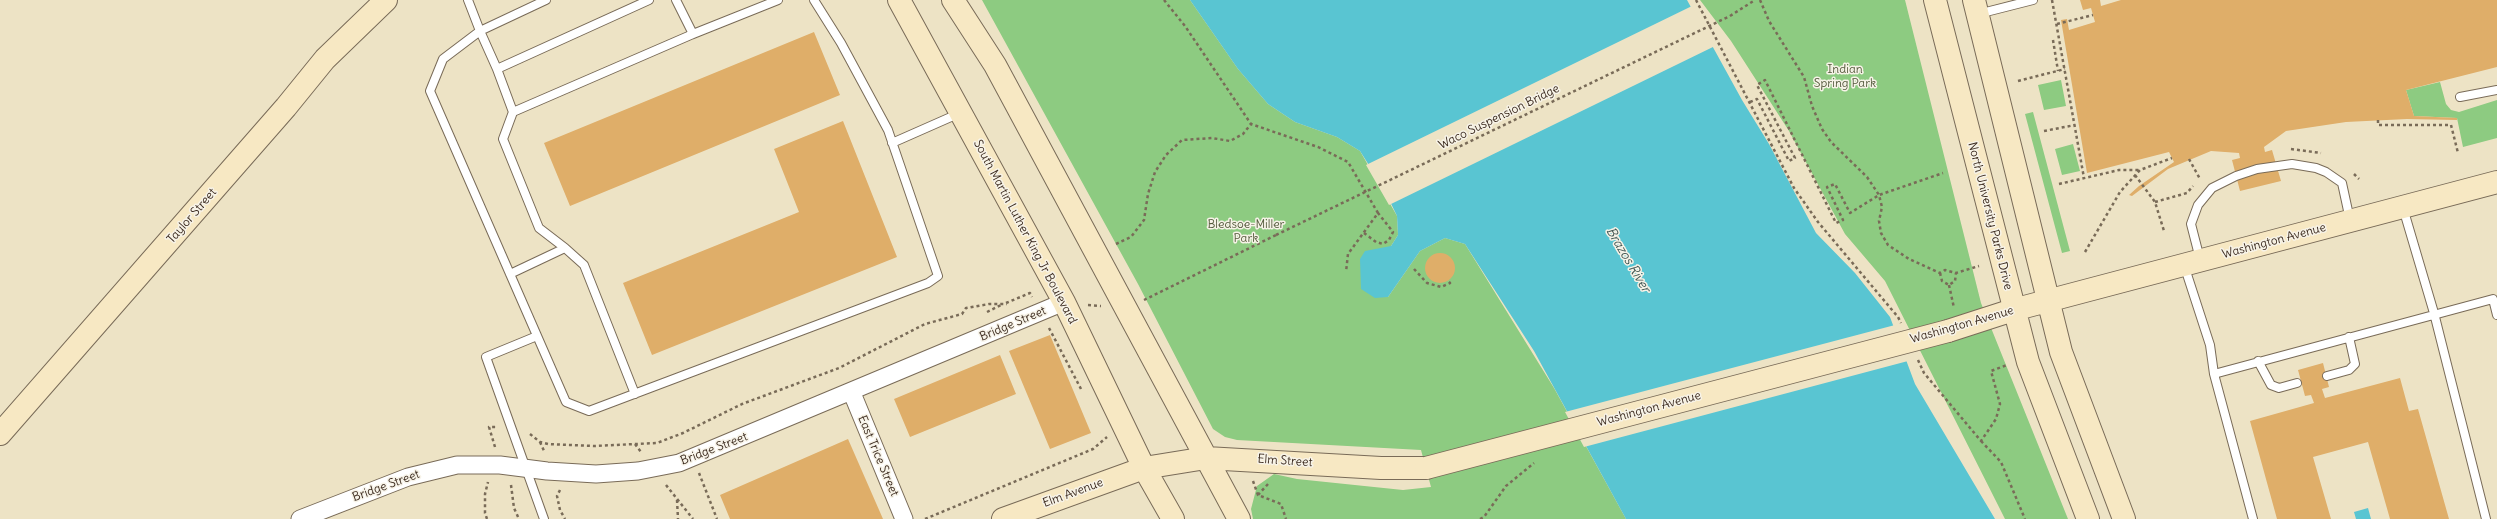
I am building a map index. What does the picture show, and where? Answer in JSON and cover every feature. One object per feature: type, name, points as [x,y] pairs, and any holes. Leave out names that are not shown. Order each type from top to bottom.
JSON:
[{"type":"main road","name":"Taylor Street","points":[[0,434],[286,107],[325,59],[386,0]]},
{"type":"main road","name":"South Martin Luther King Jr Boulevard","points":[[899,0],[1064,302],[1144,468],[1173,519]]},
{"type":"main road","points":[[953,0],[995,65],[1239,519]]},
{"type":"main road","name":"North University Parks Drive","points":[[1935,0],[2013,310],[2028,362],[2088,519]]},
{"type":"main road","points":[[1975,7],[2066,369],[2124,519]]},
{"type":"main road","name":"Washington Avenue","points":[[1426,468],[1951,322],[2013,310],[2497,182]]},
{"type":"main road","name":"Elm Street","points":[[1144,468],[1206,458],[1257,459],[1381,468],[1426,468]]},
{"type":"main road","name":"Elm Avenue","points":[[1003,519],[1144,468]]},
{"type":"street","name":"Bridge Street","points":[[300,519],[408,477],[438,468],[477,464],[596,474],[638,471],[679,464],[852,393],[1064,302]]},
{"type":"street","name":"East Trice Street","points":[[852,393],[904,519]]},
{"type":"lane","points":[[468,0],[513,112],[503,139],[539,228],[566,248],[584,265],[635,394]]},
{"type":"lane","points":[[546,0],[480,31],[443,59],[430,91],[566,402],[589,411],[928,283],[938,276],[888,130],[841,43],[814,0]]},
{"type":"lane","points":[[497,69],[649,0]]},
{"type":"lane","points":[[676,0],[693,34]]},
{"type":"lane","points":[[513,112],[693,34],[778,0]]},
{"type":"lane","points":[[1975,7],[2033,0]]},
{"type":"lane","points":[[2460,97],[2497,90]]},
{"type":"lane","points":[[892,142],[961,112]]},
{"type":"lane","points":[[2253,519],[2214,374],[2210,345],[2192,263],[2191,224],[2198,205],[2212,188],[2236,176],[2257,169],[2292,164],[2316,168],[2330,175],[2342,184],[2350,221]]},
{"type":"lane","points":[[2403,207],[2434,313],[2486,519]]},
{"type":"lane","points":[[510,274],[566,248]]},
{"type":"lane","points":[[2214,374],[2434,313],[2493,299],[2497,315]]},
{"type":"lane","points":[[537,336],[486,357],[526,468],[534,497],[544,519]]},
{"type":"lane","points":[[2327,376],[2349,370],[2355,364],[2349,337]]},
{"type":"lane","points":[[2258,361],[2271,385],[2279,388],[2297,383]]},
{"type":"path","points":[[1164,0],[1185,26],[1250,124],[1318,148],[1348,162],[1378,213],[1393,232],[1390,240],[1383,244],[1376,242],[1364,233]]},
{"type":"path","points":[[1696,0],[1794,188],[1818,222],[1898,317],[1901,324]]},
{"type":"path","name":"Waco Suspension Bridge","points":[[1145,308],[1142,301],[1730,16],[1755,0]]},
{"type":"path","points":[[1760,0],[1769,21],[1804,77],[1812,106],[1822,129],[1831,142],[1867,176],[1879,196],[1882,207],[1879,221],[1881,232],[1888,245],[1908,259],[1940,273]]},
{"type":"path","points":[[2052,0],[2084,178]]},
{"type":"path","points":[[2057,24],[2093,15]]},
{"type":"path","points":[[2053,40],[2058,71]]},
{"type":"path","points":[[2018,81],[2065,69]]},
{"type":"path","points":[[1750,102],[1757,98],[1789,161],[1795,158],[1758,85],[1765,80],[1836,223],[1843,220],[1827,187],[1835,184],[1850,213],[1879,196],[1943,173]]},
{"type":"path","points":[[2378,120],[2378,125],[2451,125],[2458,153]]},
{"type":"path","points":[[1116,244],[1131,237],[1144,220],[1148,194],[1155,172],[1166,154],[1182,140],[1212,138],[1230,141],[1243,134],[1250,124]]},
{"type":"path","points":[[2044,131],[2075,125]]},
{"type":"path","points":[[2059,184],[2119,170],[2140,170],[2172,158]]},
{"type":"path","points":[[2189,159],[2200,179]]},
{"type":"path","points":[[2085,252],[2120,192],[2140,170]]},
{"type":"path","points":[[2135,175],[2155,202],[2164,231]]},
{"type":"path","points":[[1346,272],[1348,254],[1378,213]]},
{"type":"path","points":[[1112,237],[1119,251]]},
{"type":"path","points":[[1940,273],[1945,270],[1956,273],[1979,266]]},
{"type":"path","points":[[1414,269],[1427,283],[1436,286],[1441,287],[1450,283],[1448,280]]},
{"type":"path","points":[[1940,273],[1942,281],[1949,285]]},
{"type":"path","points":[[1949,285],[1956,281],[1956,273]]},
{"type":"path","points":[[1949,285],[1951,322]]},
{"type":"path","points":[[987,312],[1030,293],[1084,396]]},
{"type":"path","points":[[490,428],[528,429],[530,435],[540,442],[548,444],[594,446],[657,443],[683,433],[742,404],[839,368],[925,324],[962,314],[966,308],[989,304]]},
{"type":"path","points":[[1918,359],[1924,373],[2000,462],[2025,519]]},
{"type":"path","points":[[1981,441],[1996,419],[2000,404],[1990,371],[2010,364]]},
{"type":"path","points":[[924,519],[1093,449],[1101,444],[1108,434]]},
{"type":"path","points":[[1480,519],[1484,517],[1506,486],[1536,461]]},
{"type":"path","points":[[487,519],[485,513],[485,494],[488,481],[492,479]]},
{"type":"path","points":[[507,481],[511,484],[514,508],[519,519]]},
{"type":"path","points":[[677,499],[678,519]]},
{"type":"green space","name":"Bledsoe-Miller Park","points":[[982,0],[1190,0],[1238,69],[1268,104],[1295,122],[1337,137],[1360,151],[1397,216],[1398,235],[1391,246],[1388,297],[1420,251],[1445,238],[1465,244],[1554,388],[1626,519],[1253,519],[1251,509],[1257,486],[1274,474],[1297,479],[1403,490],[1431,487],[1421,450],[1237,440],[1225,437],[1213,429],[1138,284]]},
{"type":"green space","name":"Indian Spring Park","points":[[1700,0],[1905,0],[1981,303],[2068,519],[2005,519],[1885,281],[1845,234],[1789,131],[1731,41]]},
{"type":"green space","points":[[2061,80],[2066,106],[2044,110],[2038,85]]},
{"type":"green space","points":[[2440,82],[2446,104],[2451,110],[2459,112],[2497,100],[2497,138],[2463,147],[2457,118],[2414,116],[2406,90]]},
{"type":"green space","points":[[2033,112],[2070,251],[2062,253],[2025,114]]},
{"type":"green space","points":[[2073,144],[2080,171],[2062,175],[2055,149]]},
{"type":"water","name":"Brazos River","points":[[1190,0],[1687,0],[1742,100],[1769,144],[1816,233],[1855,273],[1890,317],[1915,384],[1995,519],[1626,519],[1534,351],[1465,244],[1445,238],[1420,251],[1388,297],[1375,298],[1361,289],[1360,259],[1365,251],[1391,246],[1398,235],[1397,216],[1384,189],[1360,151],[1337,137],[1295,122],[1268,104],[1238,69]]},
{"type":"water","points":[[2368,508],[2371,519],[2356,519],[2354,512]]},
{"type":"pier","points":[[1692,6],[1715,46],[1389,205],[1366,165]]},
{"type":"pier","points":[[1895,325],[1908,361],[1584,447],[1565,412]]},
{"type":"building","points":[[2080,0],[2100,0],[2101,6],[2121,0],[2497,0],[2497,67],[2406,90],[2414,116],[2457,118],[2457,120],[2407,119],[2346,122],[2286,131],[2264,147],[2265,152],[2272,150],[2281,181],[2240,191],[2232,160],[2240,158],[2239,153],[2211,151],[2168,169],[2132,196],[2129,195],[2139,186],[2174,162],[2169,152],[2087,173],[2061,20],[2067,19],[2069,30],[2095,22],[2091,8],[2083,10]]},
{"type":"building","points":[[814,32],[840,95],[570,206],[544,143]]},
{"type":"building","points":[[843,121],[897,257],[652,355],[623,283],[799,212],[774,149]]},
{"type":"building","points":[[1440,253],[1451,257],[1455,268],[1451,279],[1440,283],[1429,279],[1425,268],[1429,257]]},
{"type":"building","points":[[1050,335],[1091,433],[1050,449],[1009,351]]},
{"type":"building","points":[[1000,355],[1016,394],[910,437],[894,399]]},
{"type":"building","points":[[2323,363],[2329,387],[2322,389],[2325,398],[2400,378],[2409,411],[2418,409],[2449,519],[2390,519],[2368,442],[2313,457],[2331,519],[2277,519],[2250,421],[2314,403],[2311,395],[2305,396],[2298,370]]},
{"type":"building","points":[[848,439],[883,519],[730,519],[720,495]]}]
